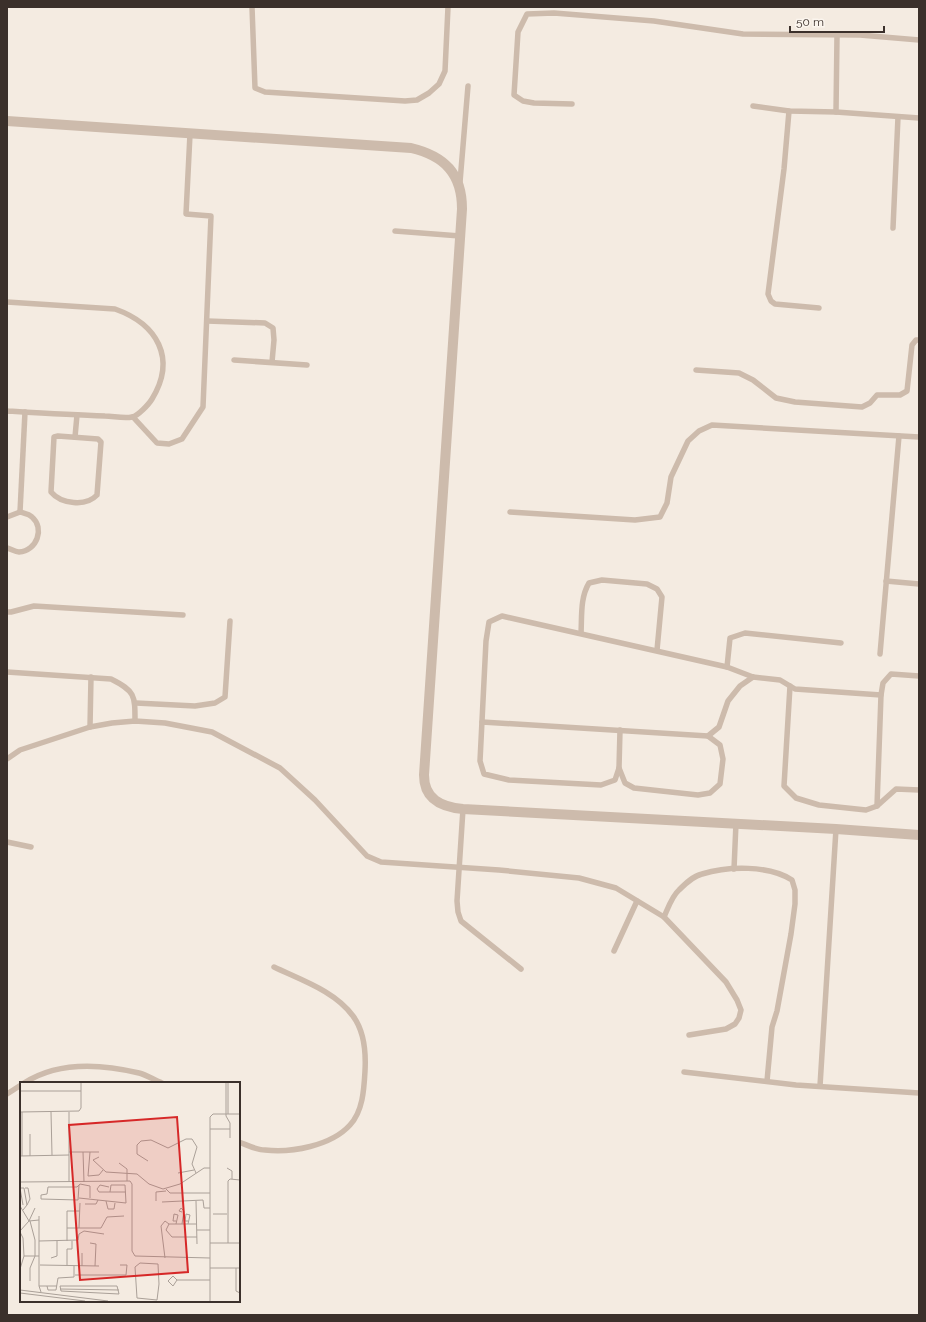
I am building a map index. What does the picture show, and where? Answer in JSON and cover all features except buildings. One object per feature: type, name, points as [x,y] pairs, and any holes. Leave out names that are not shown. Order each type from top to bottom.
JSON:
[{"type":"street","points":[[7,121],[411,148],[435,156],[453,173],[459,184],[462,196],[424,782],[429,795],[434,800],[442,805],[462,809],[736,823],[919,835]]},
{"type":"lane","points":[[252,7],[255,88],[265,92],[405,101],[417,100],[429,93],[439,84],[445,71],[448,7]]},
{"type":"lane","points":[[572,104],[534,103],[524,101],[514,95],[518,32],[527,14],[554,13],[654,21],[742,34],[860,35],[919,40]]},
{"type":"lane","points":[[836,112],[837,36]]},
{"type":"lane","points":[[459,184],[468,86]]},
{"type":"lane","points":[[753,106],[789,111],[836,112],[919,118]]},
{"type":"lane","points":[[789,111],[784,169],[768,294],[771,301],[775,304],[820,308]]},
{"type":"lane","points":[[893,228],[898,117]]},
{"type":"lane","points":[[133,417],[157,443],[169,444],[182,439],[203,407],[211,216],[186,214],[190,134]]},
{"type":"lane","points":[[395,231],[460,236]]},
{"type":"lane","points":[[7,302],[115,309],[129,314],[155,336],[163,353],[164,370],[158,390],[149,405],[133,417],[77,416],[7,411]]},
{"type":"lane","points":[[206,321],[265,323],[273,328],[274,340],[272,362]]},
{"type":"lane","points":[[696,370],[740,373],[753,380],[776,398],[795,402],[862,407],[870,403],[877,395],[900,395],[907,391],[912,345],[916,340],[919,340]]},
{"type":"lane","points":[[234,360],[307,365]]},
{"type":"lane","points":[[20,512],[25,412]]},
{"type":"lane","points":[[75,437],[77,416]]},
{"type":"lane","points":[[510,512],[635,520],[660,517],[667,503],[671,477],[688,441],[699,431],[712,425],[919,438]]},
{"type":"lane","points":[[880,654],[899,436]]},
{"type":"lane","points":[[54,437],[75,437],[98,439],[101,442],[97,495],[92,500],[85,502],[63,501],[55,497],[51,492],[54,437]]},
{"type":"lane","points":[[7,516],[20,512],[31,516],[38,526],[38,539],[30,548],[18,552],[7,548]]},
{"type":"lane","points":[[581,633],[582,602],[588,583],[602,580],[648,584],[657,589],[662,597],[657,650]]},
{"type":"lane","points":[[886,581],[919,584]]},
{"type":"lane","points":[[7,612],[34,606],[183,615]]},
{"type":"lane","points":[[620,730],[619,768],[615,780],[601,785],[509,780],[484,774],[480,760],[488,622],[502,616],[581,633],[727,667],[753,677],[780,680],[795,689],[881,695]]},
{"type":"lane","points":[[136,703],[195,706],[215,703],[225,697],[230,621]]},
{"type":"lane","points":[[727,667],[730,638],[745,633],[841,644]]},
{"type":"lane","points":[[7,672],[111,679],[126,686],[132,693],[136,703],[135,721]]},
{"type":"lane","points":[[877,806],[881,695],[883,683],[891,674],[919,676]]},
{"type":"lane","points":[[708,736],[719,727],[728,701],[740,686],[753,677]]},
{"type":"lane","points":[[90,727],[91,678]]},
{"type":"lane","points":[[790,686],[784,786],[796,798],[819,805],[866,810],[877,806],[896,789],[919,790]]},
{"type":"lane","points":[[7,759],[20,750],[90,727],[112,723],[135,721],[165,723],[212,732],[280,768],[315,800],[367,856],[381,862],[459,867],[579,878],[616,888],[664,917],[726,982],[741,1010],[739,1018],[735,1024],[726,1029],[689,1035]]},
{"type":"lane","points":[[482,722],[708,736],[720,745],[723,759],[720,784],[710,793],[698,794],[634,788],[624,783],[619,768]]},
{"type":"lane","points":[[462,809],[457,901],[461,921],[521,970]]},
{"type":"lane","points":[[734,868],[736,823]]},
{"type":"lane","points":[[820,1086],[836,829]]},
{"type":"lane","points":[[7,842],[31,847]]},
{"type":"lane","points":[[664,917],[677,891],[687,882],[700,874],[734,868],[753,868],[784,875],[792,880],[795,904],[791,934],[772,1027],[766,1081]]},
{"type":"lane","points":[[614,951],[637,901]]},
{"type":"lane","points":[[240,1142],[264,1150],[297,1150],[320,1144],[339,1134],[350,1125],[360,1107],[364,1089],[366,1058],[362,1035],[353,1016],[334,997],[274,967]]},
{"type":"lane","points":[[26,1082],[32,1078],[66,1067],[99,1066],[140,1073],[160,1082]]},
{"type":"lane","points":[[684,1072],[820,1086],[919,1093]]},
{"type":"lane","points":[[7,1094],[20,1086]]}]
